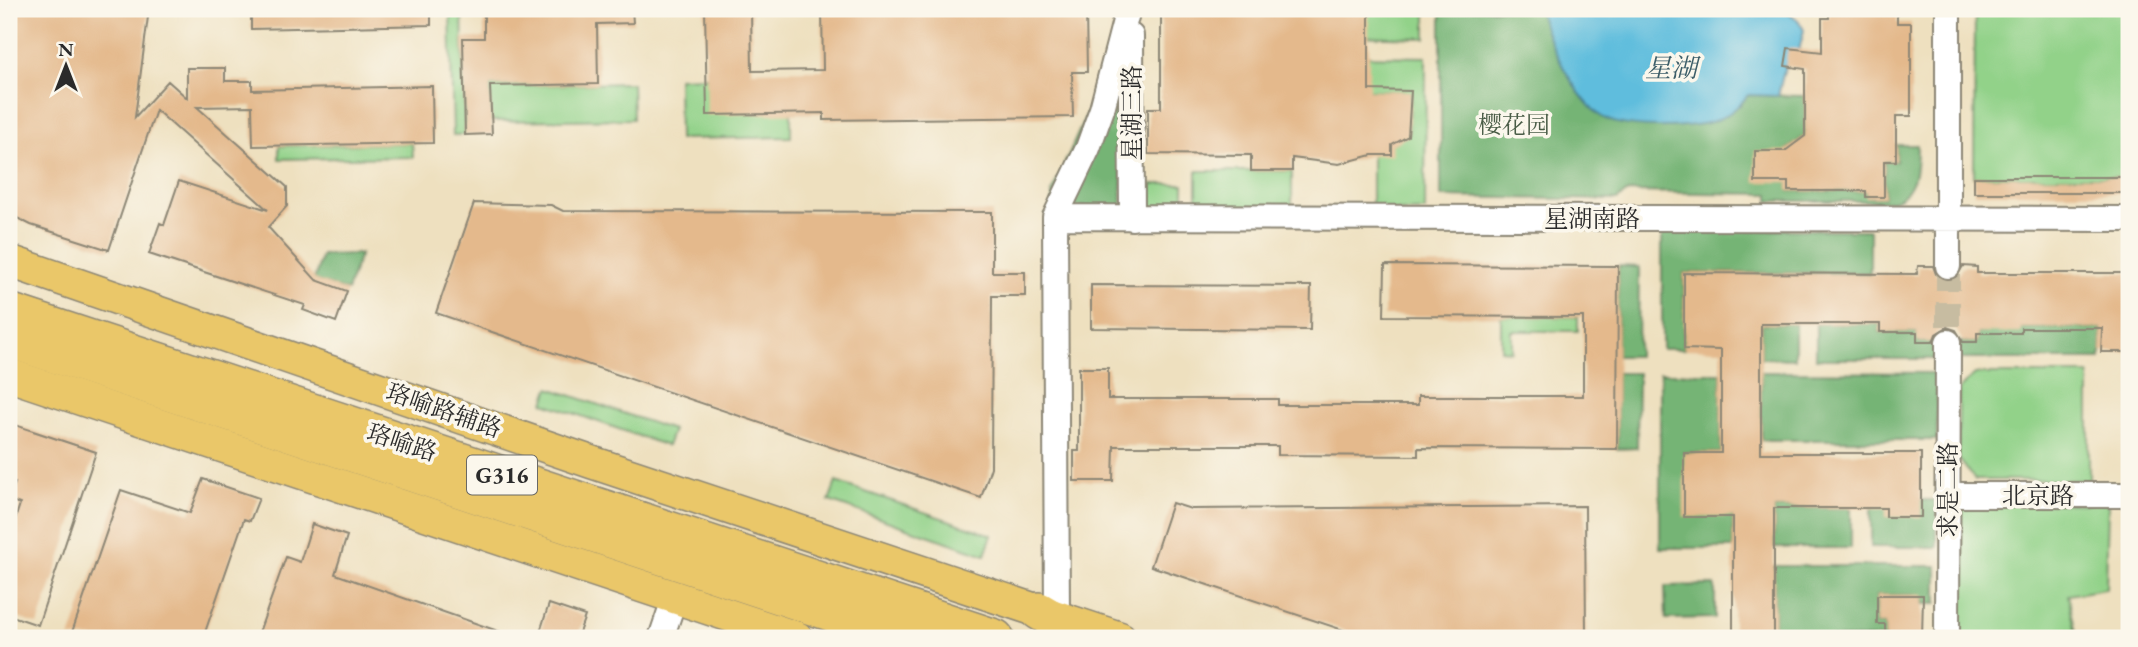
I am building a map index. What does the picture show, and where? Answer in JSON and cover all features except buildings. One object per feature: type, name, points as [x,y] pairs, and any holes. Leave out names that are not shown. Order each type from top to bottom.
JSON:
[{"type":"highway","name":"珞喻路","points":[[9,312],[995,638]]},
{"type":"highway","name":"珞喻路","points":[[9,339],[908,638]]},
{"type":"main road","name":"珞喻路辅路","points":[[9,261],[1060,622],[1120,638]]},
{"type":"main road","points":[[9,374],[797,638]]},
{"type":"street","points":[[1060,622],[1055,217],[1088,148],[1102,109],[1129,9]]},
{"type":"street","name":"星湖三路","points":[[1129,9],[1132,218]]},
{"type":"street","points":[[1948,9],[1948,266]]},
{"type":"street","name":"星湖南路","points":[[1055,217],[2129,219]]},
{"type":"street","name":"求是二路","points":[[1947,638],[1948,342]]},
{"type":"street","name":"北京路","points":[[1947,495],[2129,495]]},
{"type":"street","points":[[661,638],[675,597]]},
{"type":"green space","points":[[450,9],[462,9],[465,135],[453,135]]},
{"type":"green space","points":[[1369,9],[1426,9],[1426,38],[1351,36]]},
{"type":"green space","name":"樱花园","points":[[1441,9],[1538,9],[1568,74],[1602,117],[1654,126],[1740,105],[1748,95],[1805,96],[1805,136],[1788,149],[1789,191],[1866,191],[1867,197],[1884,197],[1884,161],[1896,161],[1896,145],[1917,145],[1914,178],[1906,192],[1891,201],[1769,201],[1769,194],[1628,192],[1617,200],[1441,197]]},
{"type":"green space","points":[[1975,9],[2129,9],[2129,177],[1974,177]]},
{"type":"green space","points":[[1350,56],[1426,57],[1425,211],[1372,211],[1372,155],[1408,135],[1411,92],[1369,90]]},
{"type":"green space","points":[[1105,73],[1122,73],[1122,207],[1052,207],[1052,192]]},
{"type":"green space","points":[[706,77],[791,113],[791,137],[679,139],[678,78]]},
{"type":"green space","points":[[632,83],[633,119],[491,121],[490,86]]},
{"type":"green space","points":[[412,143],[413,157],[279,159],[279,146]]},
{"type":"green space","points":[[1197,171],[1292,171],[1292,210],[1197,210]]},
{"type":"green space","points":[[1151,184],[1184,184],[1184,210],[1151,210]]},
{"type":"green space","points":[[1662,229],[1870,230],[1870,273],[1684,273],[1684,349],[1662,349]]},
{"type":"green space","points":[[360,254],[347,291],[314,280],[322,255]]},
{"type":"green space","points":[[1618,266],[1639,267],[1638,356],[1617,356]]},
{"type":"green space","points":[[1501,316],[1578,317],[1578,331],[1512,331],[1512,351],[1501,350]]},
{"type":"green space","points":[[1761,324],[1795,324],[1795,359],[1761,358]]},
{"type":"green space","points":[[1816,324],[1880,324],[1880,332],[1917,332],[1918,342],[1937,342],[1937,359],[1816,359]]},
{"type":"green space","points":[[2021,328],[2102,328],[2101,359],[1960,359],[1960,342],[1977,342],[1977,333]]},
{"type":"green space","points":[[1761,372],[1937,373],[1937,440],[1761,440]]},
{"type":"green space","points":[[1617,373],[1638,373],[1637,448],[1617,449]]},
{"type":"green space","points":[[1660,373],[1721,373],[1721,453],[1684,453],[1733,508],[1733,548],[1660,548]]},
{"type":"green space","points":[[1975,374],[2089,374],[2089,480],[1975,480],[1958,458],[1959,389]]},
{"type":"green space","points":[[549,388],[673,430],[667,446],[544,403]]},
{"type":"green space","points":[[836,482],[992,535],[985,555],[829,501]]},
{"type":"green space","points":[[1937,500],[1937,547],[1871,547],[1871,508]]},
{"type":"green space","points":[[1966,503],[2108,504],[2106,589],[2068,595],[2077,638],[1958,638],[1959,515]]},
{"type":"green space","points":[[1774,508],[1851,508],[1851,548],[1774,548]]},
{"type":"green space","points":[[1774,566],[1937,566],[1937,604],[1923,604],[1922,595],[1877,595],[1877,624],[1885,624],[1885,638],[1774,638]]},
{"type":"green space","points":[[1715,585],[1715,618],[1666,619],[1665,586]]},
{"type":"water","name":"星湖","points":[[1538,9],[1784,9],[1798,20],[1804,30],[1799,50],[1785,66],[1778,96],[1748,95],[1729,114],[1703,124],[1638,126],[1609,120],[1589,105],[1562,66]]},
{"type":"tunnel","points":[[1948,266],[1948,342]]}]
